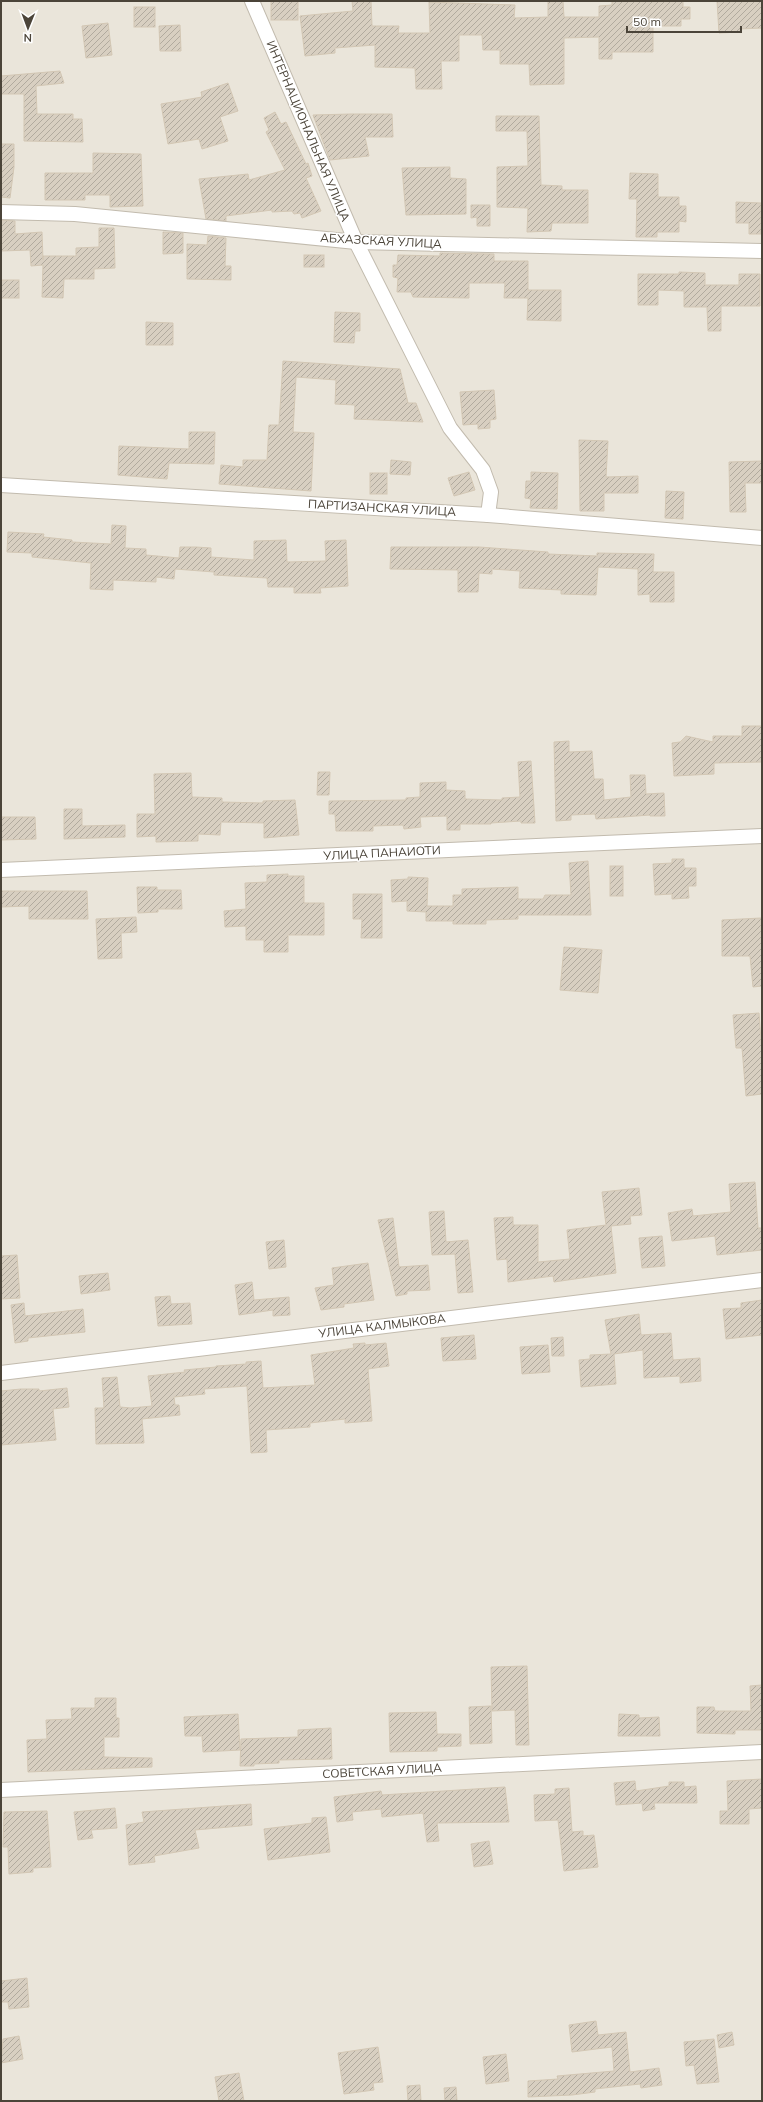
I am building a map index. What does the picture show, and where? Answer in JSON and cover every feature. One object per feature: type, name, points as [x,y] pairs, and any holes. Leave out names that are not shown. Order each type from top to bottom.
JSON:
[{"type":"street","name":"ИНТЕРНАЦИОНАЛЬНАЯ УЛИЦА","points":[[252,1],[356,242],[450,428],[483,470],[491,492],[488,515]]},
{"type":"street","name":"АБХАЗСКАЯ УЛИЦА","points":[[1,212],[75,214],[356,242],[762,251]]},
{"type":"street","name":"ПАРТИЗАНСКАЯ УЛИЦА","points":[[1,486],[488,515],[762,538]]},
{"type":"street","name":"УЛИЦА ПАНАИОТИ","points":[[1,870],[762,836]]},
{"type":"street","name":"УЛИЦА КАЛМЫКОВА","points":[[1,1373],[762,1280]]},
{"type":"street","name":"СОВЕТСКАЯ УЛИЦА","points":[[1,1790],[762,1752]]},
{"type":"shaded area","points":[[1,1],[762,1],[762,2101],[1,2101]]},
{"type":"building","points":[[271,1],[298,1],[298,20],[271,20]]},
{"type":"building","points":[[352,1],[371,1],[372,26],[399,26],[398,33],[430,33],[429,2],[515,5],[514,18],[548,17],[548,1],[563,1],[564,17],[599,17],[599,6],[612,5],[612,1],[683,1],[683,7],[690,7],[690,19],[681,19],[681,26],[653,26],[653,52],[612,52],[612,59],[599,59],[599,37],[564,38],[564,84],[530,85],[529,64],[500,64],[500,50],[483,50],[482,35],[459,35],[459,61],[441,61],[442,89],[416,89],[415,68],[375,67],[375,45],[335,48],[335,53],[305,56],[300,16],[353,11]]},
{"type":"building","points":[[717,1],[762,1],[762,28],[740,29],[740,32],[719,33]]},
{"type":"building","points":[[134,7],[155,7],[155,27],[134,27]]},
{"type":"building","points":[[108,23],[112,55],[86,58],[82,26]]},
{"type":"building","points":[[180,25],[181,51],[160,51],[159,26]]},
{"type":"building","points":[[60,71],[64,83],[36,86],[37,114],[73,114],[73,119],[82,119],[83,142],[24,141],[24,94],[1,94],[1,76]]},
{"type":"building","points":[[228,83],[238,111],[220,117],[228,141],[202,149],[199,139],[168,144],[161,104],[202,97],[201,92]]},
{"type":"building","points":[[275,112],[281,124],[286,122],[306,164],[308,163],[312,176],[306,178],[321,211],[302,218],[300,213],[294,214],[292,211],[272,212],[272,210],[226,216],[226,221],[206,219],[199,179],[248,174],[249,180],[285,170],[266,132],[269,130],[264,118]]},
{"type":"building","points":[[392,114],[393,137],[365,137],[369,156],[330,160],[313,115]]},
{"type":"building","points":[[496,116],[539,116],[541,185],[562,186],[562,190],[588,190],[588,223],[552,223],[551,231],[527,232],[528,208],[497,207],[497,167],[528,166],[527,131],[496,131]]},
{"type":"building","points":[[1,144],[14,144],[14,167],[10,198],[1,197]]},
{"type":"building","points":[[93,153],[141,154],[143,206],[110,207],[110,195],[85,195],[85,200],[45,200],[45,173],[93,173]]},
{"type":"building","points":[[450,167],[450,178],[466,179],[466,214],[406,215],[402,168]]},
{"type":"building","points":[[630,173],[658,174],[658,197],[679,197],[679,206],[686,206],[686,222],[679,221],[679,232],[657,232],[657,237],[636,237],[637,199],[629,199]]},
{"type":"building","points":[[736,202],[761,203],[761,234],[749,234],[749,223],[736,223]]},
{"type":"building","points":[[471,205],[490,205],[490,226],[477,226],[477,217],[471,218]]},
{"type":"building","points":[[1,220],[15,221],[15,234],[42,232],[43,260],[43,256],[76,256],[76,248],[99,247],[99,228],[114,228],[115,268],[94,269],[94,279],[64,279],[63,298],[42,297],[43,265],[31,266],[30,250],[1,251]]},
{"type":"building","points":[[163,232],[183,233],[183,253],[163,254]]},
{"type":"building","points":[[208,236],[226,238],[225,266],[231,266],[231,280],[187,279],[187,244],[207,245]]},
{"type":"building","points":[[440,253],[494,254],[494,261],[528,261],[528,290],[561,290],[561,321],[527,320],[528,298],[504,298],[505,283],[469,283],[469,298],[413,297],[411,292],[397,292],[398,278],[393,277],[393,265],[397,265],[398,255],[440,256]]},
{"type":"building","points":[[304,255],[324,255],[324,267],[304,267]]},
{"type":"building","points":[[679,272],[705,273],[705,285],[739,285],[739,274],[760,274],[760,306],[721,306],[721,331],[708,331],[707,307],[684,307],[684,291],[658,290],[658,305],[638,305],[638,274],[679,274]]},
{"type":"building","points":[[1,280],[19,280],[19,298],[1,298]]},
{"type":"building","points":[[335,312],[360,313],[360,331],[355,331],[354,343],[334,342]]},
{"type":"building","points":[[146,322],[173,323],[173,345],[146,345]]},
{"type":"building","points":[[283,361],[400,369],[408,403],[416,403],[423,422],[354,419],[355,405],[335,404],[336,380],[296,377],[293,432],[314,433],[311,491],[219,484],[221,465],[243,467],[243,460],[267,460],[269,425],[279,425]]},
{"type":"building","points":[[494,390],[496,419],[490,420],[490,428],[478,429],[478,424],[463,425],[460,392]]},
{"type":"building","points":[[189,432],[215,432],[214,464],[169,463],[167,479],[118,475],[119,446],[189,449]]},
{"type":"building","points":[[579,440],[608,441],[606,477],[638,476],[638,493],[604,493],[604,511],[580,511]]},
{"type":"building","points":[[391,460],[411,462],[410,475],[390,474]]},
{"type":"building","points":[[762,461],[762,483],[745,483],[746,512],[730,512],[729,462]]},
{"type":"building","points":[[469,472],[475,490],[454,496],[448,478]]},
{"type":"building","points":[[531,472],[558,473],[557,509],[530,508],[531,499],[525,498],[526,481],[531,481]]},
{"type":"building","points":[[370,473],[387,473],[387,494],[370,494]]},
{"type":"building","points":[[666,491],[684,492],[683,519],[665,518]]},
{"type":"building","points":[[112,525],[126,526],[125,548],[146,549],[146,555],[179,558],[180,547],[196,547],[211,548],[211,557],[254,560],[254,541],[286,540],[287,562],[326,561],[325,541],[346,540],[348,586],[320,588],[321,593],[294,593],[294,587],[268,587],[267,578],[214,575],[214,572],[175,569],[174,579],[156,577],[156,582],[113,580],[113,590],[90,589],[91,563],[32,557],[32,553],[7,552],[8,532],[44,534],[43,537],[72,540],[72,542],[111,544]]},
{"type":"building","points":[[391,547],[479,547],[548,552],[548,554],[597,556],[597,553],[654,554],[653,572],[674,572],[674,602],[650,602],[650,594],[638,595],[638,569],[598,567],[596,595],[561,594],[561,590],[519,588],[520,571],[492,569],[492,574],[479,573],[478,592],[458,592],[458,570],[390,569]]},
{"type":"building","points":[[742,726],[762,726],[762,762],[714,763],[714,774],[674,776],[672,743],[680,742],[686,736],[713,742],[713,736],[742,736]]},
{"type":"building","points":[[569,741],[569,752],[592,751],[594,779],[603,779],[604,800],[631,797],[630,775],[645,775],[646,794],[664,793],[665,816],[650,815],[596,819],[595,814],[571,815],[571,820],[556,821],[554,742]]},
{"type":"building","points":[[531,761],[535,823],[521,823],[521,821],[491,824],[460,824],[460,830],[447,830],[447,816],[420,817],[421,827],[404,829],[403,825],[373,826],[373,831],[336,831],[335,814],[329,814],[329,801],[406,800],[406,798],[420,797],[420,783],[446,782],[446,790],[465,791],[465,799],[502,800],[502,798],[520,797],[518,762]]},
{"type":"building","points":[[318,772],[330,772],[329,795],[317,795]]},
{"type":"building","points":[[191,773],[192,797],[222,798],[222,802],[263,803],[263,801],[295,800],[299,835],[264,838],[264,823],[221,822],[220,835],[198,834],[198,841],[156,842],[156,836],[137,837],[137,814],[155,814],[154,774]]},
{"type":"building","points":[[64,809],[82,809],[82,826],[125,825],[125,837],[64,839]]},
{"type":"building","points":[[1,817],[35,817],[36,839],[1,840]]},
{"type":"building","points":[[672,859],[684,859],[684,868],[696,868],[696,886],[688,886],[689,898],[672,899],[672,894],[655,895],[653,864],[672,863]]},
{"type":"building","points":[[588,861],[591,915],[518,915],[518,919],[486,920],[486,924],[453,924],[453,921],[426,921],[426,912],[407,911],[407,901],[392,902],[391,880],[408,879],[408,877],[428,878],[427,906],[453,906],[453,895],[462,895],[462,889],[518,887],[518,899],[543,899],[545,895],[571,895],[569,863]]},
{"type":"building","points":[[610,866],[623,866],[623,896],[610,896]]},
{"type":"building","points":[[288,874],[288,876],[304,876],[304,903],[324,903],[324,935],[288,935],[288,952],[264,952],[264,940],[246,940],[246,926],[225,927],[224,911],[246,909],[245,883],[267,882],[267,875]]},
{"type":"building","points":[[137,887],[157,887],[157,890],[181,890],[182,909],[158,909],[158,912],[138,913]]},
{"type":"building","points":[[1,891],[87,891],[88,919],[29,919],[29,906],[1,907]]},
{"type":"building","points":[[353,894],[382,894],[382,938],[361,938],[362,919],[353,919]]},
{"type":"building","points":[[136,917],[137,932],[121,933],[122,958],[98,959],[96,919]]},
{"type":"building","points":[[761,918],[762,986],[753,987],[750,956],[722,956],[722,920]]},
{"type":"building","points":[[564,947],[602,950],[598,993],[560,990]]},
{"type":"building","points":[[759,1013],[762,1053],[762,1094],[746,1096],[742,1048],[736,1048],[733,1015]]},
{"type":"building","points":[[755,1182],[758,1228],[762,1228],[762,1250],[717,1255],[715,1236],[672,1241],[668,1213],[692,1209],[693,1216],[731,1212],[729,1184]]},
{"type":"building","points":[[639,1188],[642,1215],[630,1216],[631,1224],[611,1226],[616,1273],[554,1282],[553,1276],[508,1282],[507,1259],[497,1260],[494,1218],[513,1217],[513,1225],[538,1225],[538,1262],[570,1259],[567,1230],[606,1225],[602,1192]]},
{"type":"building","points":[[444,1211],[446,1242],[468,1240],[473,1292],[458,1293],[455,1254],[432,1255],[429,1212]]},
{"type":"building","points":[[393,1218],[399,1267],[428,1265],[430,1290],[407,1291],[407,1294],[396,1296],[378,1220]]},
{"type":"building","points":[[662,1236],[665,1266],[642,1268],[639,1238]]},
{"type":"building","points":[[284,1240],[286,1267],[269,1269],[266,1242]]},
{"type":"building","points":[[17,1255],[20,1298],[1,1299],[1,1256]]},
{"type":"building","points":[[368,1263],[374,1300],[344,1304],[344,1307],[321,1310],[315,1288],[334,1285],[332,1268]]},
{"type":"building","points":[[108,1273],[110,1290],[81,1294],[79,1276]]},
{"type":"building","points":[[252,1282],[254,1300],[289,1297],[290,1315],[273,1316],[273,1310],[239,1315],[235,1285]]},
{"type":"building","points":[[170,1296],[171,1304],[190,1303],[192,1324],[158,1326],[155,1297]]},
{"type":"building","points":[[762,1300],[762,1335],[726,1339],[723,1309],[741,1308],[741,1303]]},
{"type":"building","points":[[24,1303],[25,1316],[83,1309],[85,1332],[28,1338],[28,1341],[15,1343],[11,1305]]},
{"type":"building","points":[[639,1314],[641,1335],[671,1333],[673,1360],[700,1358],[701,1381],[680,1383],[680,1376],[644,1378],[643,1350],[614,1354],[616,1384],[581,1387],[579,1360],[590,1359],[590,1355],[611,1354],[605,1320]]},
{"type":"building","points":[[474,1335],[476,1359],[443,1361],[441,1338]]},
{"type":"building","points":[[563,1337],[564,1356],[552,1356],[551,1338]]},
{"type":"building","points":[[365,1343],[365,1345],[386,1343],[389,1366],[368,1369],[372,1421],[345,1423],[345,1419],[310,1423],[310,1427],[266,1430],[267,1452],[251,1453],[247,1386],[204,1389],[205,1394],[174,1397],[175,1405],[179,1405],[180,1415],[142,1419],[144,1443],[96,1444],[95,1408],[104,1408],[102,1378],[117,1377],[120,1407],[131,1408],[152,1406],[148,1376],[185,1372],[184,1370],[216,1366],[246,1364],[246,1362],[261,1361],[263,1388],[315,1385],[311,1355],[354,1348],[353,1344]]},
{"type":"building","points":[[548,1345],[550,1372],[522,1374],[520,1347]]},
{"type":"building","points":[[67,1388],[69,1407],[53,1409],[56,1440],[1,1445],[1,1391],[39,1389],[39,1391]]},
{"type":"building","points":[[527,1666],[529,1745],[516,1745],[515,1710],[492,1711],[491,1667]]},
{"type":"building","points":[[762,1685],[762,1730],[735,1730],[735,1734],[697,1733],[697,1707],[714,1707],[715,1711],[751,1711],[750,1686]]},
{"type":"building","points":[[95,1698],[116,1698],[116,1718],[119,1718],[119,1737],[104,1737],[104,1757],[152,1758],[152,1767],[28,1772],[27,1740],[47,1739],[46,1720],[72,1719],[71,1708],[95,1708]]},
{"type":"building","points":[[491,1706],[492,1743],[470,1744],[469,1707]]},
{"type":"building","points":[[436,1712],[437,1734],[461,1734],[461,1746],[437,1747],[437,1751],[390,1752],[389,1713]]},
{"type":"building","points":[[238,1714],[240,1750],[203,1752],[202,1736],[185,1736],[184,1717]]},
{"type":"building","points":[[619,1714],[639,1715],[639,1718],[659,1717],[660,1736],[618,1736]]},
{"type":"building","points":[[331,1728],[332,1759],[279,1760],[279,1763],[240,1766],[241,1739],[298,1737],[298,1730]]},
{"type":"building","points":[[762,1779],[762,1808],[749,1809],[749,1824],[720,1824],[720,1811],[728,1811],[727,1781]]},
{"type":"building","points":[[635,1781],[636,1791],[669,1786],[669,1782],[684,1782],[684,1787],[696,1786],[697,1803],[654,1803],[655,1809],[643,1811],[642,1803],[616,1805],[614,1783]]},
{"type":"building","points":[[505,1787],[509,1822],[437,1823],[439,1841],[427,1842],[423,1813],[382,1817],[381,1809],[352,1812],[353,1820],[337,1822],[334,1797],[381,1791],[382,1795]]},
{"type":"building","points":[[569,1788],[572,1832],[583,1831],[583,1836],[594,1835],[598,1867],[564,1871],[558,1820],[535,1821],[534,1795],[555,1794],[555,1789]]},
{"type":"building","points":[[251,1804],[252,1825],[195,1830],[199,1848],[154,1856],[155,1862],[129,1865],[126,1825],[144,1822],[142,1812]]},
{"type":"building","points":[[115,1808],[117,1828],[91,1830],[93,1838],[78,1840],[74,1812]]},
{"type":"building","points":[[47,1811],[51,1867],[33,1868],[33,1872],[9,1874],[8,1847],[3,1847],[4,1812]]},
{"type":"building","points":[[326,1817],[330,1852],[268,1860],[264,1829],[312,1823],[312,1818]]},
{"type":"building","points":[[489,1841],[493,1864],[474,1867],[471,1844]]},
{"type":"building","points":[[27,1978],[29,2007],[9,2009],[8,2002],[1,2002],[1,1981]]},
{"type":"building","points":[[596,2021],[598,2035],[626,2032],[630,2072],[659,2068],[662,2085],[641,2088],[640,2084],[595,2089],[595,2092],[572,2095],[528,2097],[528,2081],[558,2079],[557,2076],[614,2071],[612,2047],[572,2052],[569,2025]]},
{"type":"building","points":[[732,2032],[734,2045],[719,2048],[717,2035]]},
{"type":"building","points":[[19,2036],[23,2059],[1,2063],[3,2039]]},
{"type":"building","points":[[714,2039],[719,2082],[697,2084],[694,2065],[686,2066],[684,2042]]},
{"type":"building","points":[[378,2047],[383,2082],[373,2083],[374,2090],[344,2094],[338,2053]]},
{"type":"building","points":[[506,2054],[509,2081],[486,2084],[483,2057]]},
{"type":"building","points":[[239,2073],[244,2101],[219,2101],[215,2077]]},
{"type":"building","points":[[420,2085],[421,2101],[408,2101],[407,2086]]},
{"type":"building","points":[[456,2087],[457,2101],[445,2101],[444,2088]]}]
